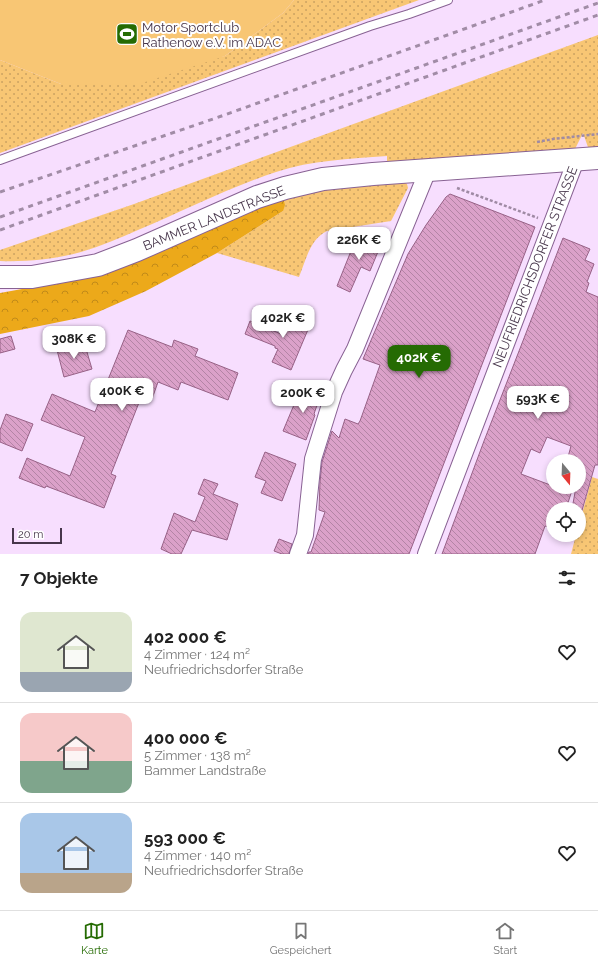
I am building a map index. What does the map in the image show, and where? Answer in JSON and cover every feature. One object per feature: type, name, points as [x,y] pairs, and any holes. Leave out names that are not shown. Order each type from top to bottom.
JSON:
[{"type":"main road","name":"BAMMER LANDSTRASSE","points":[[0,278],[32,277],[98,265],[137,250],[257,197],[285,188],[323,179],[598,158]]},
{"type":"street","name":"NEUFRIEDRICHSDORFER STRASSE","points":[[426,554],[576,160]]},
{"type":"street","points":[[298,554],[305,535],[313,459],[334,392],[355,349],[428,170]]},
{"type":"lane","points":[[0,160],[370,26],[448,0]]},
{"type":"path","points":[[584,135],[598,134]]},
{"type":"path","points":[[456,188],[526,213]]},
{"type":"shaded area","name":"Motor Sportclub Rathenow e.V. im ADAC","points":[[0,0],[294,0],[283,13],[225,56],[136,85],[61,84],[0,60]]},
{"type":"shaded area","points":[[294,0],[419,0],[0,153],[0,60],[61,84],[225,56],[283,13]]},
{"type":"shaded area","points":[[598,35],[598,150],[589,150],[583,133],[574,151],[387,163],[387,156],[303,165],[258,178],[103,245],[88,250],[41,260],[0,261],[0,250],[134,204]]},
{"type":"shaded area","points":[[379,181],[407,184],[408,188],[391,221],[327,231],[316,239],[306,257],[299,277],[217,253],[283,211],[283,198],[314,191]]},
{"type":"shaded area","points":[[592,477],[598,479],[598,554],[571,554],[574,542],[586,542],[585,502]]},
{"type":"green space","points":[[283,198],[285,205],[283,211],[217,253],[146,291],[89,316],[0,334],[0,293],[88,277],[123,266],[152,255]]},
{"type":"building","points":[[450,194],[535,227],[409,554],[308,554],[311,552],[325,512],[319,510],[320,482],[322,462],[332,431],[339,438],[345,419],[358,424],[360,421],[380,365],[363,359],[408,254],[426,225],[446,197]]},
{"type":"building","points":[[367,235],[382,242],[370,271],[361,267],[350,292],[337,286],[355,241],[363,244]]},
{"type":"building","points":[[563,238],[590,249],[585,260],[594,264],[587,282],[589,283],[586,292],[598,297],[598,465],[595,465],[584,502],[573,502],[575,494],[586,494],[586,454],[569,454],[571,446],[547,437],[540,453],[531,449],[521,474],[546,483],[546,494],[571,494],[568,502],[546,502],[546,526],[535,554],[442,554]]},
{"type":"building","points":[[298,314],[312,320],[291,370],[272,362],[278,349],[275,348],[275,346],[245,334],[250,321],[281,334],[287,319],[295,322]]},
{"type":"building","points":[[128,330],[172,347],[174,340],[198,349],[195,356],[238,373],[228,400],[181,382],[178,390],[158,382],[152,399],[144,396],[142,401],[140,400],[111,474],[116,476],[104,508],[46,486],[45,488],[19,478],[27,458],[70,476],[85,437],[41,420],[52,394],[95,412]]},
{"type":"building","points":[[11,336],[15,349],[0,353],[0,339]]},
{"type":"building","points":[[84,342],[92,369],[64,377],[57,350]]},
{"type":"building","points":[[308,385],[323,392],[316,408],[306,440],[283,431],[296,400],[302,402]]},
{"type":"building","points":[[6,414],[33,424],[22,451],[0,442],[0,430]]},
{"type":"building","points":[[265,452],[296,464],[282,501],[261,493],[266,481],[255,477]]},
{"type":"building","points":[[204,479],[218,484],[213,494],[238,504],[227,540],[192,530],[181,554],[172,554],[161,549],[174,513],[195,522],[205,497],[198,494]]},
{"type":"building","points":[[279,539],[292,544],[289,554],[282,554],[274,551]]},
{"type":"railway","points":[[0,192],[216,118],[545,0]]},
{"type":"railway","points":[[0,217],[598,3]]},
{"type":"railway","points":[[0,230],[598,15]]},
{"type":"place","name":"Motor Sportclub Rathenow e.V. im ADAC","points":[[127,34]]}]
